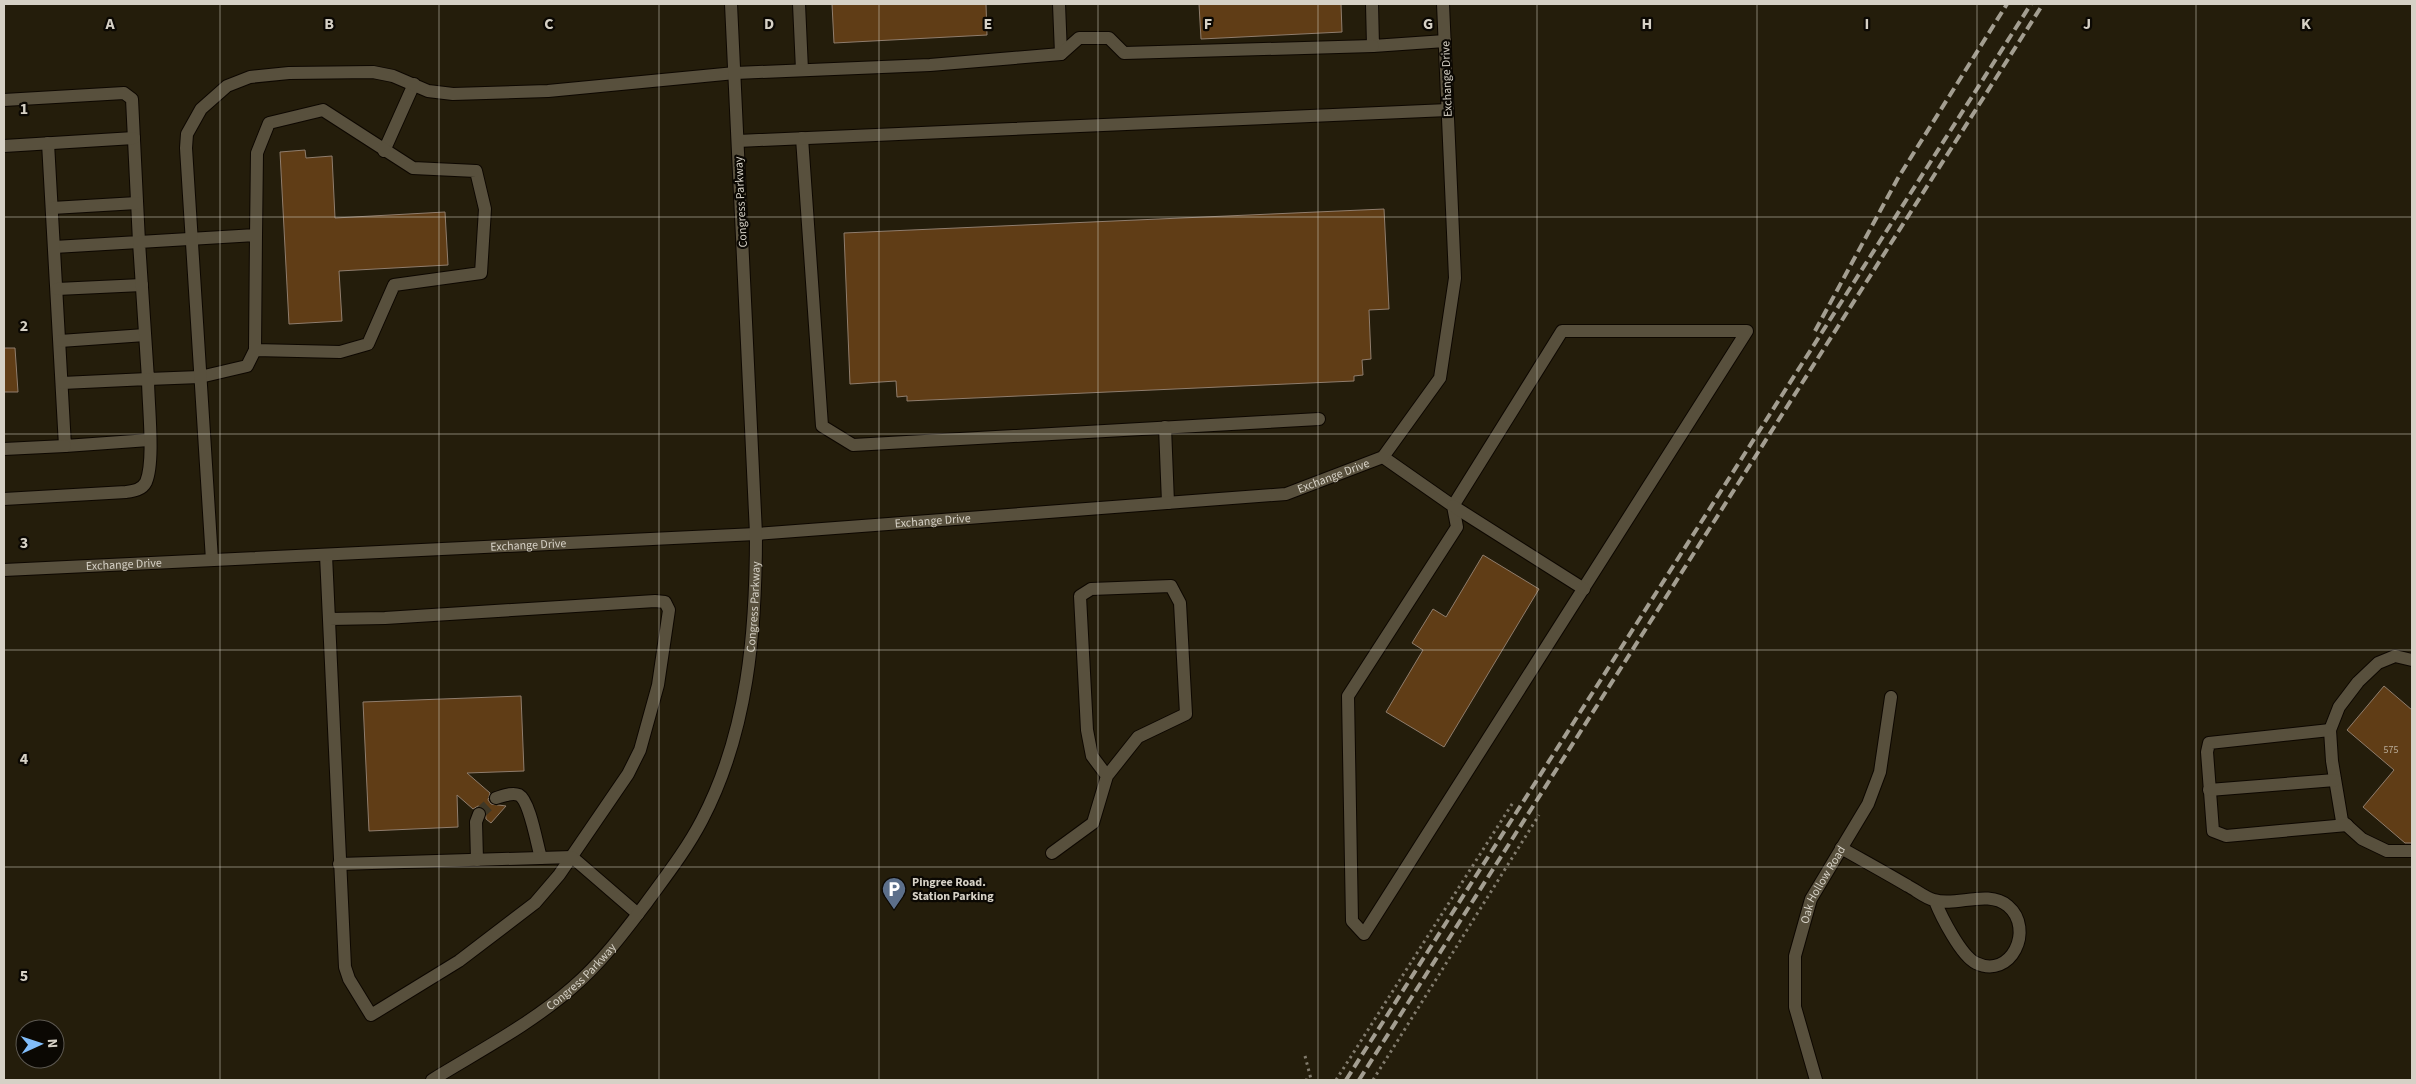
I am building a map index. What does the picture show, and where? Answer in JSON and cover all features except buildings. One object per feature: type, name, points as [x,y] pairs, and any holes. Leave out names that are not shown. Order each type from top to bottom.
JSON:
[{"type":"street","name":"Congress Parkway","points":[[432,1080],[523,1024],[573,987],[606,954],[667,875],[702,820],[722,774],[740,720],[751,651],[756,592],[756,534],[731,4]]},
{"type":"street","points":[[799,4],[802,70]]},
{"type":"street","points":[[1059,4],[1061,54]]},
{"type":"street","points":[[1372,4],[1373,46]]},
{"type":"street","name":"Exchange Drive","points":[[4,570],[756,534],[1286,494],[1383,457],[1440,378],[1455,278],[1444,4]]},
{"type":"street","points":[[212,560],[190,240],[187,134],[201,109],[227,86],[250,77],[373,72],[393,76],[428,91],[453,94],[538,91],[657,82],[735,73],[930,65],[1061,54],[1079,38],[1110,38],[1124,53],[1373,46],[1445,41]]},
{"type":"street","points":[[384,150],[414,84]]},
{"type":"street","points":[[4,100],[124,93],[132,99],[148,379],[149,440],[148,471],[145,483],[139,490],[4,499]]},
{"type":"street","points":[[62,383],[200,377],[247,366],[256,350],[256,153],[268,123],[322,110],[413,168],[476,171],[485,209],[481,273],[394,285],[368,344],[340,352],[256,350]]},
{"type":"street","points":[[738,141],[1448,110]]},
{"type":"street","points":[[4,146],[134,138]]},
{"type":"street","points":[[802,138],[822,426],[853,445],[1319,419]]},
{"type":"street","points":[[48,143],[65,446]]},
{"type":"street","points":[[52,208],[137,204]]},
{"type":"street","points":[[54,247],[256,235]]},
{"type":"street","points":[[57,290],[142,285]]},
{"type":"street","points":[[1562,331],[1747,331],[1364,934],[1352,921],[1348,696],[1457,526],[1453,506],[1562,331]]},
{"type":"street","points":[[60,341],[145,335]]},
{"type":"street","points":[[1165,428],[1168,503]]},
{"type":"street","points":[[4,448],[149,440]]},
{"type":"street","points":[[1383,457],[1453,506],[1584,589]]},
{"type":"street","points":[[326,555],[344,966],[348,979],[371,1015],[459,961],[535,903],[560,875],[628,774],[640,750],[661,667],[669,610],[665,602],[655,601],[385,618],[329,619]]},
{"type":"street","points":[[1052,853],[1093,823],[1107,776],[1138,737],[1186,714],[1180,603],[1171,586],[1091,589],[1080,596],[1087,730],[1092,756],[1107,776]]},
{"type":"street","points":[[2412,660],[2395,656],[2378,662],[2358,682],[2339,708],[2330,730],[2335,780],[2342,820],[2362,839],[2387,851],[2412,851]]},
{"type":"street","name":"Oak Hollow Road","points":[[1816,1080],[1806,1053],[1795,1007],[1795,956],[1811,899],[1868,804],[1880,772],[1891,697]]},
{"type":"street","points":[[2330,730],[2209,743],[2209,790],[2213,831],[2226,836],[2347,825]]},
{"type":"street","points":[[2209,790],[2335,780]]},
{"type":"street","points":[[496,798],[512,794],[520,796],[527,804],[541,858]]},
{"type":"street","points":[[477,860],[476,822],[479,814]]},
{"type":"street","points":[[1841,848],[1935,901],[1989,899],[2006,904],[2013,910],[2020,925],[2020,942],[2016,950],[2000,964],[1988,966],[1975,963],[1964,953],[1940,914],[1935,901]]},
{"type":"street","points":[[340,864],[572,857],[638,914]]},
{"type":"path","points":[[1336,1080],[1514,801]]},
{"type":"path","points":[[1373,1080],[1539,815]]},
{"type":"path","points":[[1305,1056],[1311,1080],[1305,1080]]},
{"type":"tunnel","points":[[479,814],[496,798]]},
{"type":"railway","points":[[1815,331],[1898,178],[2007,4]]},
{"type":"railway","points":[[1346,1080],[2031,4]]},
{"type":"railway","points":[[1359,1080],[2043,4]]},
{"type":"place","name":"Pingree Road. Station Parking","points":[[894,910]]}]
